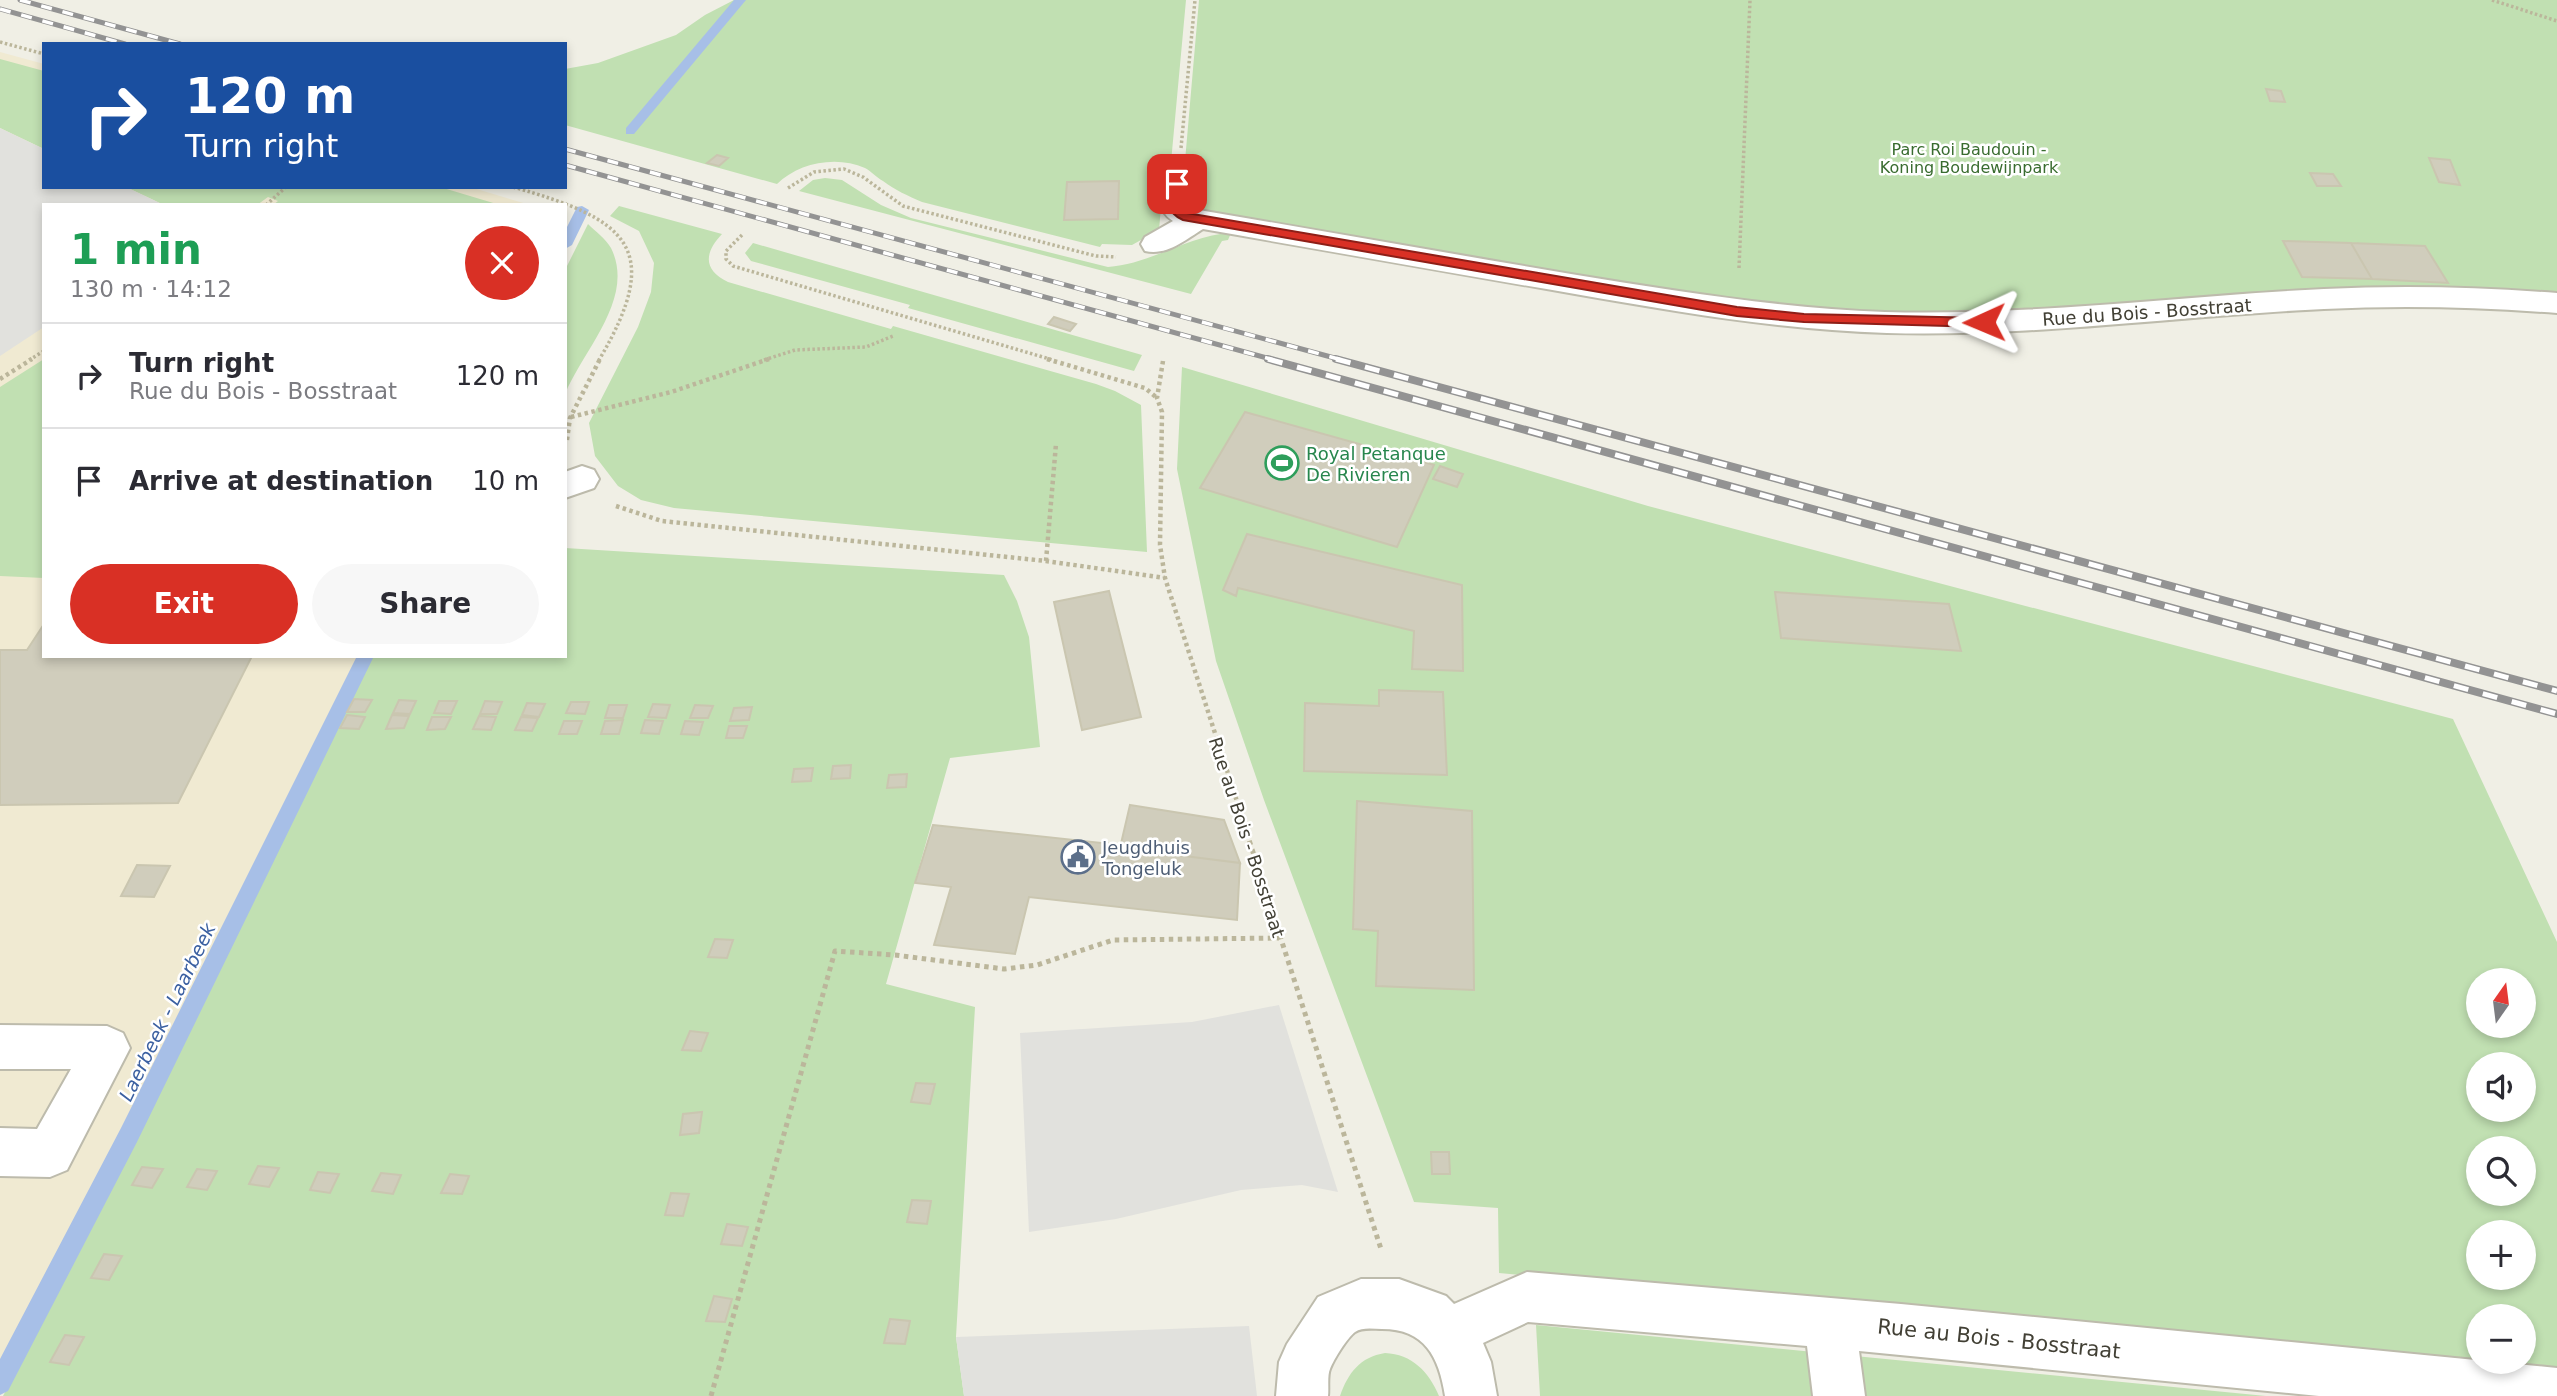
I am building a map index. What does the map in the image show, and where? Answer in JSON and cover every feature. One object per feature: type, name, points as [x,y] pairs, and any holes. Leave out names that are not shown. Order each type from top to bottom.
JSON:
[{"type":"street","name":"Rue du Bois - Bosstraat","points":[[1177,184],[1173,201],[1175,209],[1183,216],[1737,311],[1817,319],[1932,323],[2011,322],[2415,295],[2490,297],[2557,303]]},
{"type":"street","points":[[1156,244],[1199,219]]},
{"type":"street","points":[[0,1047],[107,1048],[50,1153],[0,1152]]},
{"type":"street","name":"Rue au Bois - Bosstraat","points":[[1448,1333],[1527,1297],[1830,1323],[2557,1394]]},
{"type":"street","points":[[1302,1396],[1304,1362],[1336,1315],[1361,1304],[1399,1304],[1428,1314],[1448,1333],[1465,1362],[1471,1396]]},
{"type":"street","points":[[1830,1323],[1839,1396]]},
{"type":"path","points":[[1177,184],[1195,0]]},
{"type":"path","points":[[1737,311],[1750,0]]},
{"type":"path","points":[[2492,0],[2557,21]]},
{"type":"path","points":[[0,42],[42,53]]},
{"type":"path","points":[[788,188],[798,178],[821,168],[844,169],[863,177],[886,197],[903,206],[1096,256],[1127,256],[1156,244]]},
{"type":"path","points":[[268,203],[284,189]]},
{"type":"path","points":[[519,189],[561,203]]},
{"type":"path","points":[[567,205],[582,210],[625,240],[630,251],[634,275],[629,302],[570,418],[567,433],[574,482],[591,489],[621,509],[662,521],[1046,561],[1165,578]]},
{"type":"path","points":[[742,235],[726,251],[726,260],[733,266],[1126,382],[1145,388],[1157,398]]},
{"type":"path","points":[[570,418],[671,392],[786,352],[866,347],[893,336]]},
{"type":"path","points":[[0,379],[42,352]]},
{"type":"path","name":"Rue au Bois - Bosstraat","points":[[1163,361],[1157,398],[1162,412],[1160,545],[1165,578],[1399,1304]]},
{"type":"path","points":[[1046,561],[1056,444]]},
{"type":"path","points":[[711,1396],[835,951],[895,955],[1004,969],[1037,965],[1113,940],[1279,938]]},
{"type":"shaded area","points":[[0,52],[42,63],[42,189],[477,189],[523,203],[42,203],[42,658],[360,658],[123,1136],[0,1368]]},
{"type":"shaded area","points":[[0,128],[42,148],[42,189],[130,189],[160,203],[42,203],[42,328],[0,356]]},
{"type":"shaded area","points":[[1279,1005],[1338,1192],[1302,1185],[1241,1190],[1116,1219],[1029,1232],[1020,1033],[1192,1022]]},
{"type":"shaded area","points":[[1249,1326],[1257,1396],[964,1396],[956,1337]]},
{"type":"green space","points":[[734,0],[1186,0],[1169,184],[1163,184],[1159,230],[1132,245],[1102,244],[1100,247],[922,202],[854,164],[830,162],[806,166],[777,184],[567,126],[567,69],[598,63],[676,35],[705,15]]},
{"type":"green space","name":"Parc Roi Baudouin - Koning Boudewijnpark","points":[[1199,0],[2557,0],[2557,296],[2481,288],[2377,288],[1937,317],[1762,306],[1198,211],[1188,204],[1183,184]]},
{"type":"green space","points":[[0,59],[42,70],[42,148],[0,128]]},
{"type":"green space","points":[[813,180],[842,180],[881,205],[911,218],[1108,267],[1140,261],[1201,238],[1231,233],[1228,240],[1222,241],[1191,294],[799,191]]},
{"type":"green space","points":[[130,189],[447,189],[493,203],[276,203],[278,201],[268,197],[260,203],[160,203]]},
{"type":"green space","points":[[619,206],[722,234],[709,254],[709,261],[714,272],[728,282],[1096,384],[1141,405],[1147,552],[674,508],[641,500],[618,486],[595,456],[589,423],[638,327],[651,292],[654,263],[639,231],[610,216]]},
{"type":"green space","points":[[588,224],[611,248],[617,267],[617,286],[604,323],[567,390],[567,266]]},
{"type":"green space","points":[[753,243],[1142,355],[1134,371],[908,308],[910,305],[751,261],[745,253]]},
{"type":"green space","points":[[42,360],[42,578],[0,576],[0,387]]},
{"type":"green space","points":[[1182,367],[1648,506],[2453,719],[2557,942],[2557,1374],[2536,1372],[2536,1304],[2466,1304],[2466,1365],[1499,1273],[1498,1208],[1414,1202],[1264,800],[1216,661],[1177,469]]},
{"type":"green space","points":[[567,548],[1004,575],[1017,601],[1029,637],[1040,747],[950,758],[886,984],[975,1007],[956,1337],[964,1396],[3,1396],[136,1137],[370,658],[567,658]]},
{"type":"green space","points":[[1536,1325],[2266,1396],[1540,1396]]},
{"type":"green space","points":[[1385,1353],[1403,1357],[1418,1366],[1430,1379],[1439,1396],[1340,1396],[1356,1367],[1369,1358]]},
{"type":"building","points":[[2266,89],[2281,91],[2285,102],[2270,101]]},
{"type":"building","points":[[717,155],[728,158],[719,166],[707,163]]},
{"type":"building","points":[[2429,158],[2450,160],[2460,185],[2439,182]]},
{"type":"building","points":[[2310,173],[2333,174],[2341,186],[2317,186]]},
{"type":"building","points":[[1119,181],[1118,219],[1064,220],[1067,182]]},
{"type":"building","points":[[2283,241],[2351,243],[2372,279],[2302,277]]},
{"type":"building","points":[[2351,243],[2425,246],[2448,283],[2372,279]]},
{"type":"building","points":[[1054,317],[1076,324],[1070,331],[1048,324]]},
{"type":"building","points":[[1245,412],[1434,465],[1397,547],[1200,488]]},
{"type":"building","points":[[1440,466],[1463,474],[1457,487],[1433,479]]},
{"type":"building","points":[[1247,534],[1462,585],[1463,671],[1412,669],[1414,631],[1238,588],[1236,596],[1223,590]]},
{"type":"building","points":[[1109,591],[1141,717],[1082,730],[1054,602]]},
{"type":"building","points":[[1775,592],[1949,604],[1961,651],[1781,638]]},
{"type":"building","points":[[42,627],[42,658],[251,658],[178,803],[0,805],[0,650],[27,650]]},
{"type":"building","points":[[1379,690],[1443,692],[1447,775],[1304,771],[1305,703],[1379,706]]},
{"type":"building","points":[[354,699],[372,700],[365,712],[347,712]]},
{"type":"building","points":[[399,700],[416,701],[410,714],[393,713]]},
{"type":"building","points":[[439,701],[457,701],[451,714],[434,713]]},
{"type":"building","points":[[485,701],[502,702],[497,714],[480,714]]},
{"type":"building","points":[[571,702],[589,702],[585,714],[566,713]]},
{"type":"building","points":[[527,703],[545,704],[539,717],[522,715]]},
{"type":"building","points":[[653,704],[670,705],[666,718],[648,717]]},
{"type":"building","points":[[609,705],[627,705],[623,718],[605,718]]},
{"type":"building","points":[[695,705],[713,706],[708,718],[690,718]]},
{"type":"building","points":[[752,707],[749,720],[730,721],[734,708]]},
{"type":"building","points":[[347,715],[365,717],[359,729],[340,728]]},
{"type":"building","points":[[392,715],[409,716],[404,728],[386,729]]},
{"type":"building","points":[[479,716],[496,717],[491,730],[473,729]]},
{"type":"building","points":[[432,717],[451,717],[445,729],[427,730]]},
{"type":"building","points":[[521,717],[538,718],[532,731],[515,730]]},
{"type":"building","points":[[623,720],[619,734],[601,734],[605,721]]},
{"type":"building","points":[[645,720],[663,721],[659,734],[641,733]]},
{"type":"building","points":[[564,721],[582,721],[577,734],[559,734]]},
{"type":"building","points":[[685,721],[703,722],[699,735],[681,734]]},
{"type":"building","points":[[729,726],[747,726],[743,738],[726,738]]},
{"type":"building","points":[[851,765],[850,778],[831,779],[833,766]]},
{"type":"building","points":[[813,768],[811,781],[792,782],[794,769]]},
{"type":"building","points":[[907,774],[906,787],[887,788],[889,775]]},
{"type":"building","points":[[1357,801],[1472,811],[1474,990],[1376,986],[1378,931],[1353,929]]},
{"type":"building","points":[[1130,805],[1224,820],[1240,863],[1120,848]]},
{"type":"building","points":[[933,825],[1121,845],[1120,848],[1240,863],[1237,920],[1029,897],[1015,954],[934,945],[951,887],[915,883]]},
{"type":"building","points":[[137,865],[170,866],[154,897],[121,896]]},
{"type":"building","points":[[715,939],[733,940],[727,958],[708,957]]},
{"type":"building","points":[[690,1031],[708,1033],[701,1051],[682,1050]]},
{"type":"building","points":[[916,1083],[935,1084],[930,1104],[911,1102]]},
{"type":"building","points":[[702,1112],[699,1133],[680,1135],[683,1114]]},
{"type":"building","points":[[1431,1152],[1449,1152],[1450,1174],[1432,1174]]},
{"type":"building","points":[[258,1166],[279,1168],[269,1187],[249,1184]]},
{"type":"building","points":[[142,1167],[163,1169],[152,1188],[132,1185]]},
{"type":"building","points":[[197,1169],[217,1171],[207,1190],[187,1187]]},
{"type":"building","points":[[318,1172],[339,1174],[330,1193],[310,1190]]},
{"type":"building","points":[[381,1173],[401,1175],[393,1194],[372,1191]]},
{"type":"building","points":[[450,1174],[469,1176],[462,1194],[441,1193]]},
{"type":"building","points":[[671,1193],[689,1194],[683,1216],[665,1215]]},
{"type":"building","points":[[912,1200],[931,1201],[927,1224],[907,1222]]},
{"type":"building","points":[[727,1224],[748,1227],[742,1246],[721,1244]]},
{"type":"building","points":[[104,1254],[122,1256],[109,1280],[91,1278]]},
{"type":"building","points":[[714,1296],[732,1299],[725,1322],[706,1321]]},
{"type":"building","points":[[890,1319],[910,1321],[905,1344],[884,1343]]},
{"type":"building","points":[[65,1335],[84,1337],[69,1365],[50,1362]]},
{"type":"waterway","name":"Laerbeek - Laarbeek","points":[[630,131],[740,0]]},
{"type":"waterway","name":"Laerbeek - Laarbeek","points":[[567,241],[582,210]]},
{"type":"waterway","name":"Laerbeek - Laarbeek","points":[[0,1383],[129,1135],[365,658]]},
{"type":"railway","points":[[20,0],[173,42]]},
{"type":"railway","points":[[0,9],[118,42]]},
{"type":"railway","points":[[567,150],[1342,360]]},
{"type":"railway","points":[[567,166],[1274,360]]},
{"type":"railway","points":[[1268,359],[2557,714]]},
{"type":"railway","points":[[1336,359],[2557,691]]},
{"type":"place","name":"Royal Petanque De Rivieren","points":[[1282,463]]},
{"type":"place","name":"Jeugdhuis Tongeluk","points":[[1078,857]]},
{"type":"route","points":[[1177,184],[1173,201],[1175,209],[1183,216],[1670,300],[1804,318],[1881,322],[1984,322]]}]
